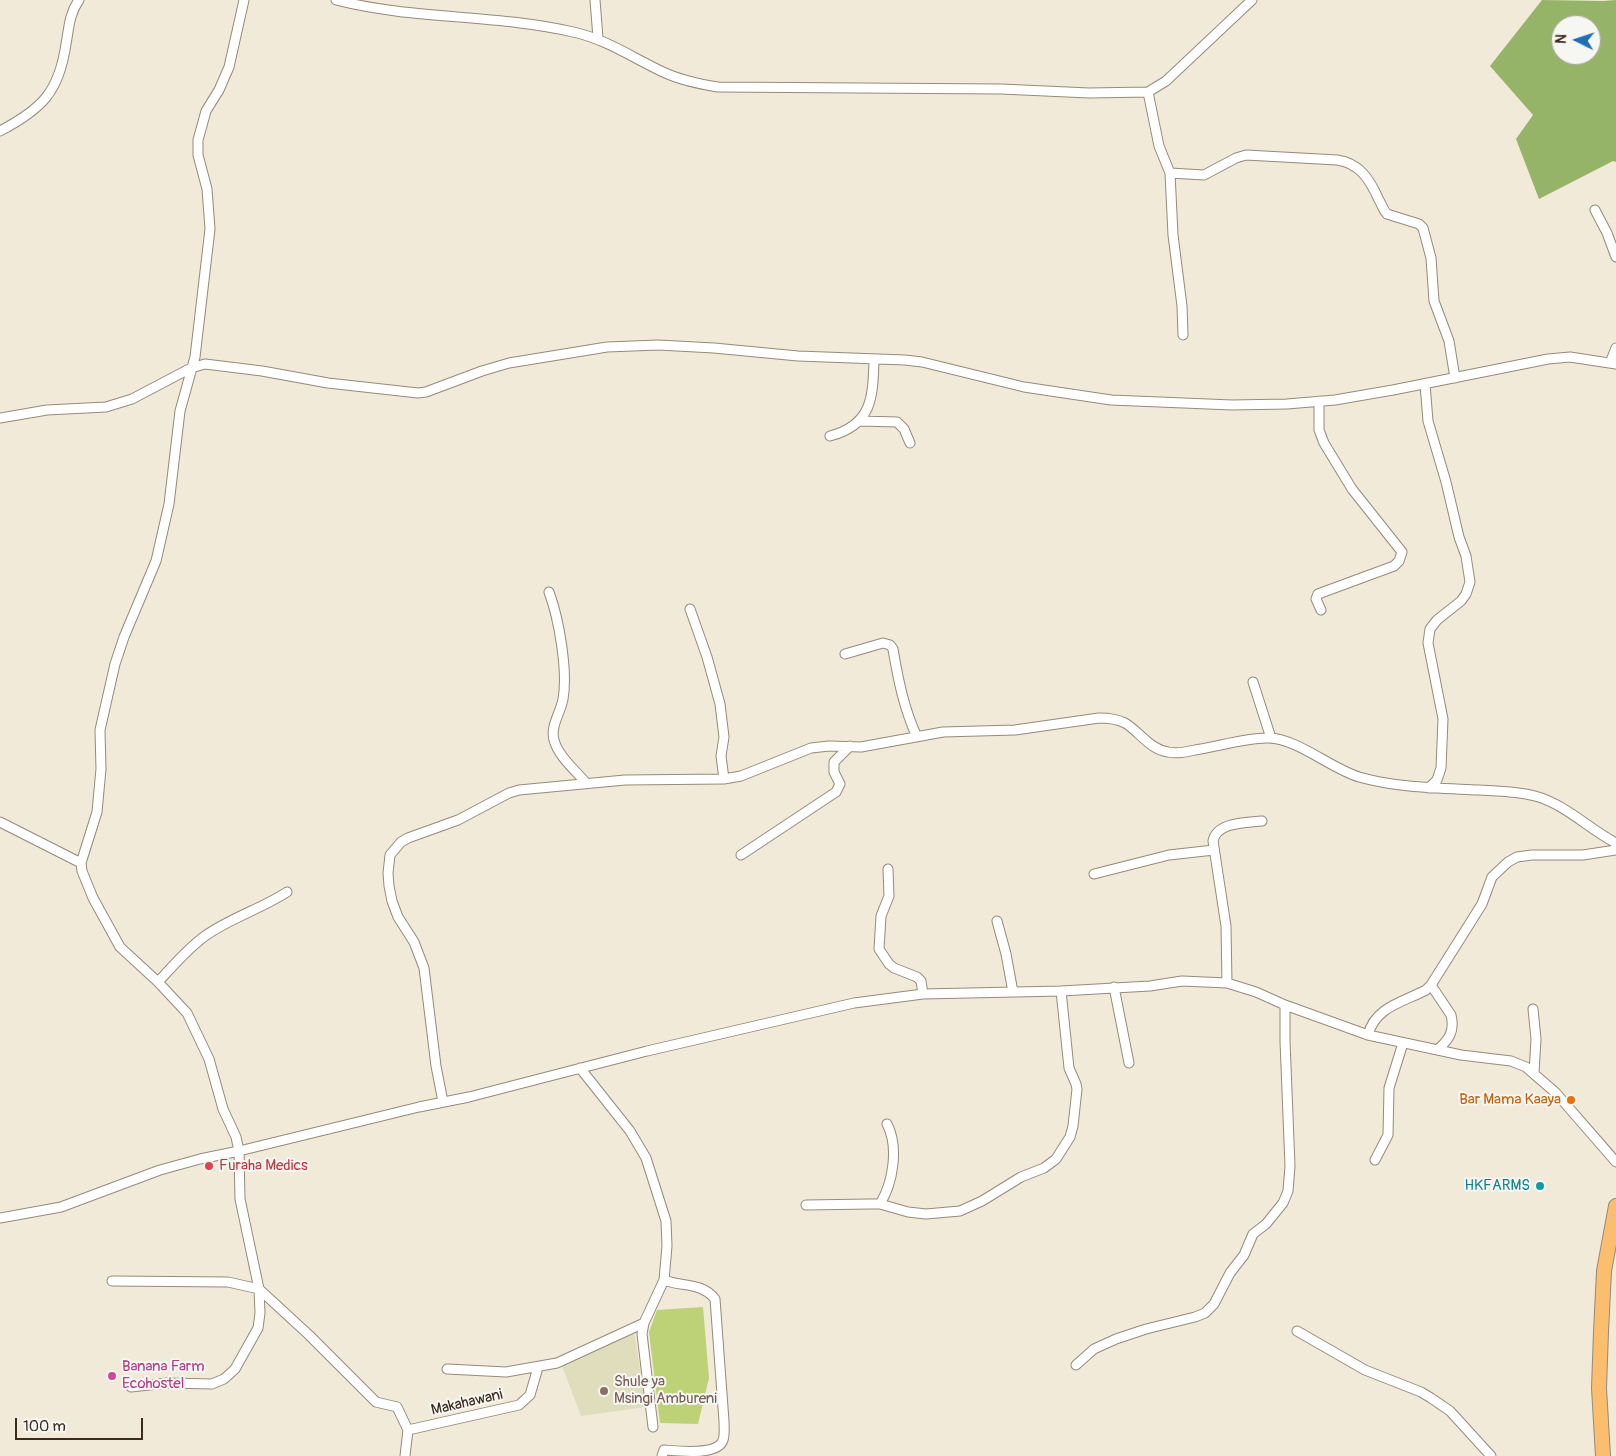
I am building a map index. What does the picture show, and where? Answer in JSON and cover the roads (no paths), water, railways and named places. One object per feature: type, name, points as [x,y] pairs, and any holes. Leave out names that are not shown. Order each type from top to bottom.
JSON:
[{"type":"highway","points":[[1603,1456],[1599,1388],[1604,1271],[1616,1206]]},
{"type":"street","points":[[0,131],[35,110],[58,78],[65,53],[72,9],[79,0]]},
{"type":"street","points":[[131,1387],[167,1383],[212,1384],[224,1379],[234,1369],[258,1328],[260,1313],[259,1289],[240,1199],[236,1137],[223,1109],[209,1059],[191,1020],[158,982],[134,962],[115,939],[93,898],[82,871],[81,863],[96,812],[101,770],[100,730],[102,716],[124,637],[160,550],[170,504],[180,411],[198,339],[210,229],[207,189],[198,155],[198,140],[206,111],[219,90],[229,67],[244,0]]},
{"type":"street","points":[[336,0],[390,10],[542,26],[598,38],[665,73],[692,83],[718,87],[1001,89],[1089,93],[1148,92],[1166,81],[1252,0]]},
{"type":"street","points":[[595,0],[598,38]]},
{"type":"street","points":[[1148,92],[1160,146],[1170,173],[1173,235],[1182,306],[1183,335]]},
{"type":"street","points":[[1170,173],[1204,175],[1236,158],[1246,155],[1337,160],[1355,165],[1371,183],[1387,214],[1420,224],[1423,228],[1431,258],[1434,301],[1449,341],[1455,378]]},
{"type":"street","points":[[1595,210],[1607,233],[1616,258]]},
{"type":"street","points":[[0,418],[47,410],[106,408],[143,394],[191,368],[205,364],[328,383],[418,393],[426,392],[482,370],[509,363],[607,347],[658,345],[789,355],[922,362],[1024,387],[1111,400],[1232,405],[1319,401],[1426,384],[1548,359],[1570,357],[1613,363],[1616,348]]},
{"type":"street","points":[[830,436],[847,430],[860,421],[867,410],[874,380],[874,359]]},
{"type":"street","points":[[1426,384],[1428,421],[1446,482],[1459,537],[1466,556],[1470,582],[1466,594],[1461,601],[1437,620],[1430,629],[1428,643],[1444,718],[1439,774],[1437,780],[1430,788]]},
{"type":"street","points":[[1319,401],[1319,430],[1324,443],[1352,489],[1402,552],[1399,561],[1394,566],[1318,594],[1316,599],[1321,610]]},
{"type":"street","points":[[860,421],[897,422],[904,429],[910,442]]},
{"type":"street","points":[[549,592],[556,610],[564,664],[563,699],[553,736],[560,753],[586,783]]},
{"type":"street","points":[[690,609],[707,657],[720,704],[724,737],[721,756],[724,779]]},
{"type":"street","points":[[844,654],[884,643],[890,644],[900,689],[916,737]]},
{"type":"street","points":[[1253,682],[1271,738]]},
{"type":"street","points":[[443,1102],[436,1066],[424,968],[414,942],[398,917],[392,901],[388,873],[390,855],[401,842],[408,838],[458,820],[510,793],[534,788],[625,780],[724,779],[740,776],[811,748],[830,746],[861,747],[956,731],[1015,730],[1099,718],[1112,718],[1126,724],[1150,745],[1168,752],[1184,752],[1271,738],[1287,743],[1360,777],[1408,786],[1525,793],[1538,797],[1564,810],[1600,835],[1616,843]]},
{"type":"street","points":[[741,855],[836,792],[840,784],[834,772],[834,762],[850,746]]},
{"type":"street","points":[[1228,983],[1226,926],[1214,850],[1214,835],[1219,830],[1229,826],[1262,821]]},
{"type":"street","points":[[0,822],[81,863]]},
{"type":"street","points":[[1094,874],[1169,855],[1214,850]]},
{"type":"street","points":[[1368,1035],[1372,1022],[1379,1014],[1426,990],[1431,985],[1482,904],[1492,877],[1508,862],[1517,857],[1584,855],[1616,850]]},
{"type":"street","points":[[888,869],[889,896],[881,916],[879,949],[894,968],[917,977],[921,981],[923,994]]},
{"type":"street","points":[[158,982],[193,946],[206,936],[287,892]]},
{"type":"street","points":[[997,921],[1006,954],[1013,992]]},
{"type":"street","points":[[0,1218],[61,1207],[160,1170],[200,1159],[238,1152],[854,1003],[923,994],[1062,991],[1150,986],[1182,981],[1228,983],[1368,1035],[1461,1055],[1511,1061],[1526,1067],[1572,1112],[1616,1162]]},
{"type":"street","points":[[1431,985],[1451,1015],[1452,1020],[1451,1036],[1438,1050]]},
{"type":"street","points":[[1114,987],[1129,1063]]},
{"type":"street","points":[[806,1206],[880,1204],[908,1212],[926,1214],[960,1212],[1021,1177],[1044,1168],[1056,1159],[1070,1137],[1077,1089],[1069,1068],[1062,991]]},
{"type":"street","points":[[1076,1365],[1094,1350],[1116,1339],[1146,1328],[1205,1313],[1214,1304],[1230,1272],[1244,1255],[1253,1234],[1266,1224],[1283,1203],[1288,1191],[1290,1166],[1284,1005]]},
{"type":"street","points":[[1533,1009],[1536,1039],[1534,1073]]},
{"type":"street","points":[[1374,1160],[1388,1135],[1389,1088],[1403,1042]]},
{"type":"street","points":[[580,1068],[630,1131],[650,1167],[663,1208],[668,1246],[664,1280],[644,1323],[642,1341],[653,1427]]},
{"type":"street","points":[[880,1204],[887,1187],[894,1154],[892,1135],[887,1124]]},
{"type":"street","points":[[662,1456],[664,1450],[709,1452],[718,1448],[723,1441],[724,1420],[715,1299],[709,1291],[700,1287],[674,1284],[664,1280]]},
{"type":"street","points":[[112,1281],[228,1282],[259,1289],[309,1334],[376,1402],[398,1407],[408,1430],[405,1456]]},
{"type":"street","points":[[447,1369],[506,1372],[557,1363],[644,1323]]},
{"type":"street","points":[[1297,1331],[1365,1370],[1421,1392],[1431,1398],[1459,1420],[1491,1456]]},
{"type":"street","name":"Makahawani","points":[[408,1430],[520,1405],[530,1395],[537,1371]]},
{"type":"place","name":"Bar Mama Kaaya","points":[[1571,1100]]},
{"type":"place","name":"Furaha Medics","points":[[209,1166]]},
{"type":"place","name":"HKFARMS","points":[[1540,1186]]},
{"type":"place","name":"Banana Farm Ecohostel","points":[[112,1376]]},
{"type":"place","name":"Shule ya Msingi Ambureni","points":[[604,1391]]}]
